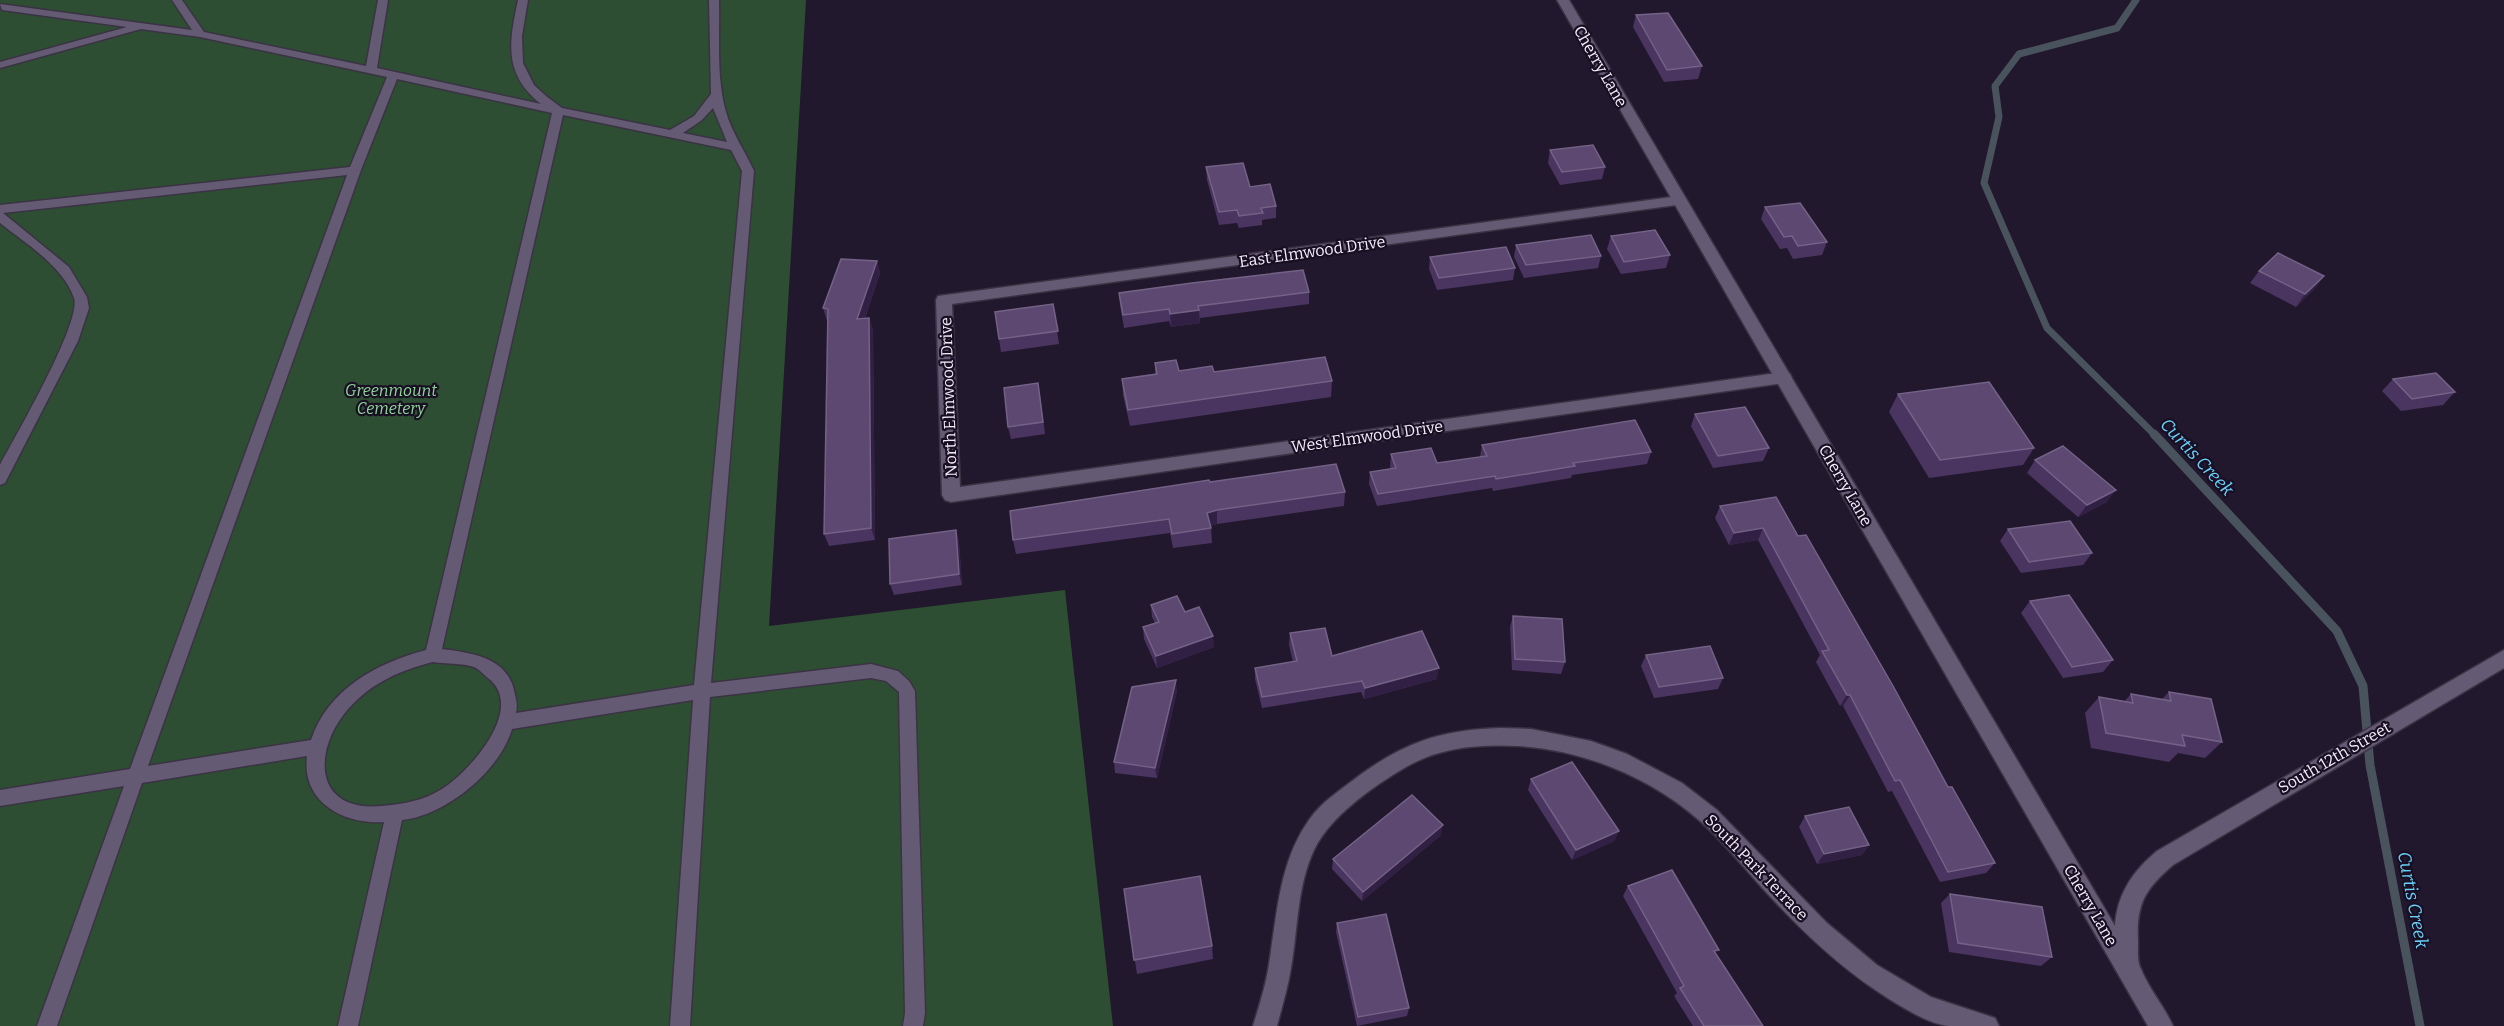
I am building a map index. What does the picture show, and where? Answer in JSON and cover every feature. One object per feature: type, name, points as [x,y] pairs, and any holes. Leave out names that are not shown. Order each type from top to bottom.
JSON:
[{"type":"street","name":"Cherry Lane","points":[[1563,0],[2161,1026]]},
{"type":"street","name":"East Elmwood Drive","points":[[945,300],[1679,201]]},
{"type":"street","name":"North Elmwood Drive","points":[[945,300],[951,495]]},
{"type":"street","name":"West Elmwood Drive","points":[[951,495],[1784,378]]},
{"type":"street","name":"South 12th Street","points":[[2165,858],[2327,760],[2504,658]]},
{"type":"street","name":"South Park Terrace","points":[[1265,1026],[1279,971],[1294,879],[1303,851],[1314,829],[1338,805],[1389,765],[1405,756],[1436,744],[1489,736],[1547,739],[1610,757],[1657,779],[1701,809],[1733,839],[1823,936],[1858,966],[1891,989],[1932,1009],[1987,1026]]},
{"type":"street","name":"Cherry Lane","points":[[2129,971],[2125,932],[2127,906],[2145,873],[2165,858]]},
{"type":"lane","points":[[177,0],[200,34]]},
{"type":"lane","points":[[371,70],[383,0]]},
{"type":"lane","points":[[523,0],[514,51],[518,68],[534,92],[558,111]]},
{"type":"lane","points":[[680,1026],[702,691],[748,171],[734,147],[720,112],[717,93],[714,0]]},
{"type":"lane","points":[[2,5],[200,34],[734,147]]},
{"type":"lane","points":[[0,65],[145,26]]},
{"type":"lane","points":[[46,1026],[355,170],[393,75]]},
{"type":"lane","points":[[671,134],[687,127],[700,117],[710,106],[717,93]]},
{"type":"lane","points":[[433,656],[558,111]]},
{"type":"lane","points":[[0,209],[355,170]]},
{"type":"lane","points":[[0,216],[64,270],[80,297],[82,308],[70,340],[0,479]]},
{"type":"lane","points":[[454,655],[472,658],[492,669],[505,685],[510,706],[508,722],[501,742],[484,766],[459,788],[433,803],[394,815],[368,816],[344,809],[327,797],[316,780],[314,759],[316,747],[336,710],[356,690],[391,668],[433,656],[454,655]]},
{"type":"lane","points":[[508,722],[702,691],[871,671],[886,672],[900,680],[907,691],[915,1013],[913,1026]]},
{"type":"lane","points":[[0,798],[316,747]]},
{"type":"lane","points":[[348,1026],[394,815]]},
{"type":"green space","name":"Greenmount Cemetery","points":[[0,0],[806,0],[769,626],[1065,590],[1113,1026],[0,1026]]},
{"type":"building","points":[[1668,13],[1702,66],[1667,70],[1636,15]]},
{"type":"building","points":[[1593,145],[1605,167],[1562,172],[1550,150]]},
{"type":"building","points":[[1243,163],[1250,187],[1270,184],[1276,206],[1261,208],[1263,213],[1239,216],[1237,210],[1219,212],[1206,167]]},
{"type":"building","points":[[1800,203],[1827,242],[1798,246],[1792,236],[1784,237],[1765,207]]},
{"type":"building","points":[[1655,230],[1670,255],[1624,262],[1611,236]]},
{"type":"building","points":[[1591,235],[1601,256],[1526,265],[1516,245]]},
{"type":"building","points":[[1506,247],[1515,268],[1439,278],[1430,257]]},
{"type":"building","points":[[2278,253],[2324,276],[2305,294],[2259,271]]},
{"type":"building","points":[[841,259],[877,261],[857,319],[869,318],[871,528],[824,534],[828,309],[823,308]]},
{"type":"building","points":[[1303,270],[1309,292],[1198,306],[1199,310],[1170,314],[1169,309],[1123,315],[1119,293]]},
{"type":"building","points":[[1053,304],[1058,331],[999,339],[995,312]]},
{"type":"building","points":[[1325,357],[1332,381],[1128,410],[1122,379],[1157,374],[1155,363],[1176,360],[1179,371],[1212,366],[1214,372]]},
{"type":"building","points":[[2436,373],[2455,392],[2412,399],[2393,379]]},
{"type":"building","points":[[1989,382],[2034,448],[1940,460],[1898,394]]},
{"type":"building","points":[[1038,383],[1043,422],[1008,427],[1004,388]]},
{"type":"building","points":[[1745,407],[1769,448],[1718,456],[1695,414]]},
{"type":"building","points":[[1635,420],[1651,452],[1573,463],[1575,466],[1496,479],[1495,476],[1378,494],[1370,472],[1396,468],[1391,454],[1431,448],[1437,463],[1487,456],[1482,445]]},
{"type":"building","points":[[2063,446],[2116,490],[2087,505],[2035,460]]},
{"type":"building","points":[[1336,464],[1345,492],[1217,510],[1207,513],[1211,528],[1172,534],[1169,519],[1013,540],[1010,511],[1209,480],[1210,482]]},
{"type":"building","points":[[1776,497],[1798,536],[1806,535],[1948,787],[1952,787],[1995,863],[1948,872],[1900,780],[1895,781],[1850,695],[1847,695],[1822,651],[1829,650],[1763,528],[1734,533],[1720,506]]},
{"type":"building","points":[[2070,521],[2092,553],[2029,562],[2008,529]]},
{"type":"building","points":[[956,530],[959,574],[890,584],[889,539]]},
{"type":"building","points":[[2069,595],[2113,660],[2072,667],[2030,601]]},
{"type":"building","points":[[1177,596],[1185,612],[1199,607],[1213,636],[1156,656],[1143,627],[1159,622],[1151,605]]},
{"type":"building","points":[[1513,616],[1562,619],[1565,662],[1515,659]]},
{"type":"building","points":[[1325,628],[1332,656],[1422,631],[1439,668],[1365,688],[1362,681],[1262,697],[1255,668],[1297,661],[1290,633]]},
{"type":"building","points":[[1710,646],[1723,678],[1659,687],[1646,655]]},
{"type":"building","points":[[1176,680],[1155,768],[1114,762],[1132,687]]},
{"type":"building","points":[[2169,692],[2211,699],[2222,742],[2182,735],[2185,746],[2106,733],[2099,697],[2133,703],[2131,694],[2171,701]]},
{"type":"building","points":[[1572,762],[1619,831],[1576,850],[1531,779]]},
{"type":"building","points":[[1412,795],[1443,825],[1363,892],[1333,859]]},
{"type":"building","points":[[1849,807],[1869,845],[1824,854],[1805,816]]},
{"type":"building","points":[[1672,870],[1719,950],[1714,951],[1763,1026],[1704,1026],[1680,988],[1684,986],[1628,886]]},
{"type":"building","points":[[1200,876],[1212,946],[1134,960],[1124,889]]},
{"type":"building","points":[[1950,894],[2042,907],[2052,957],[1958,943]]},
{"type":"building","points":[[1386,914],[1409,1008],[1358,1017],[1337,923]]},
{"type":"waterway","name":"Curtis Creek","points":[[2136,0],[2117,28],[2019,54],[1995,86],[1999,117],[1984,183],[2047,328],[2154,434]]},
{"type":"waterway","name":"Curtis Creek","points":[[2154,434],[2337,631],[2363,686],[2370,765],[2420,1026]]}]
